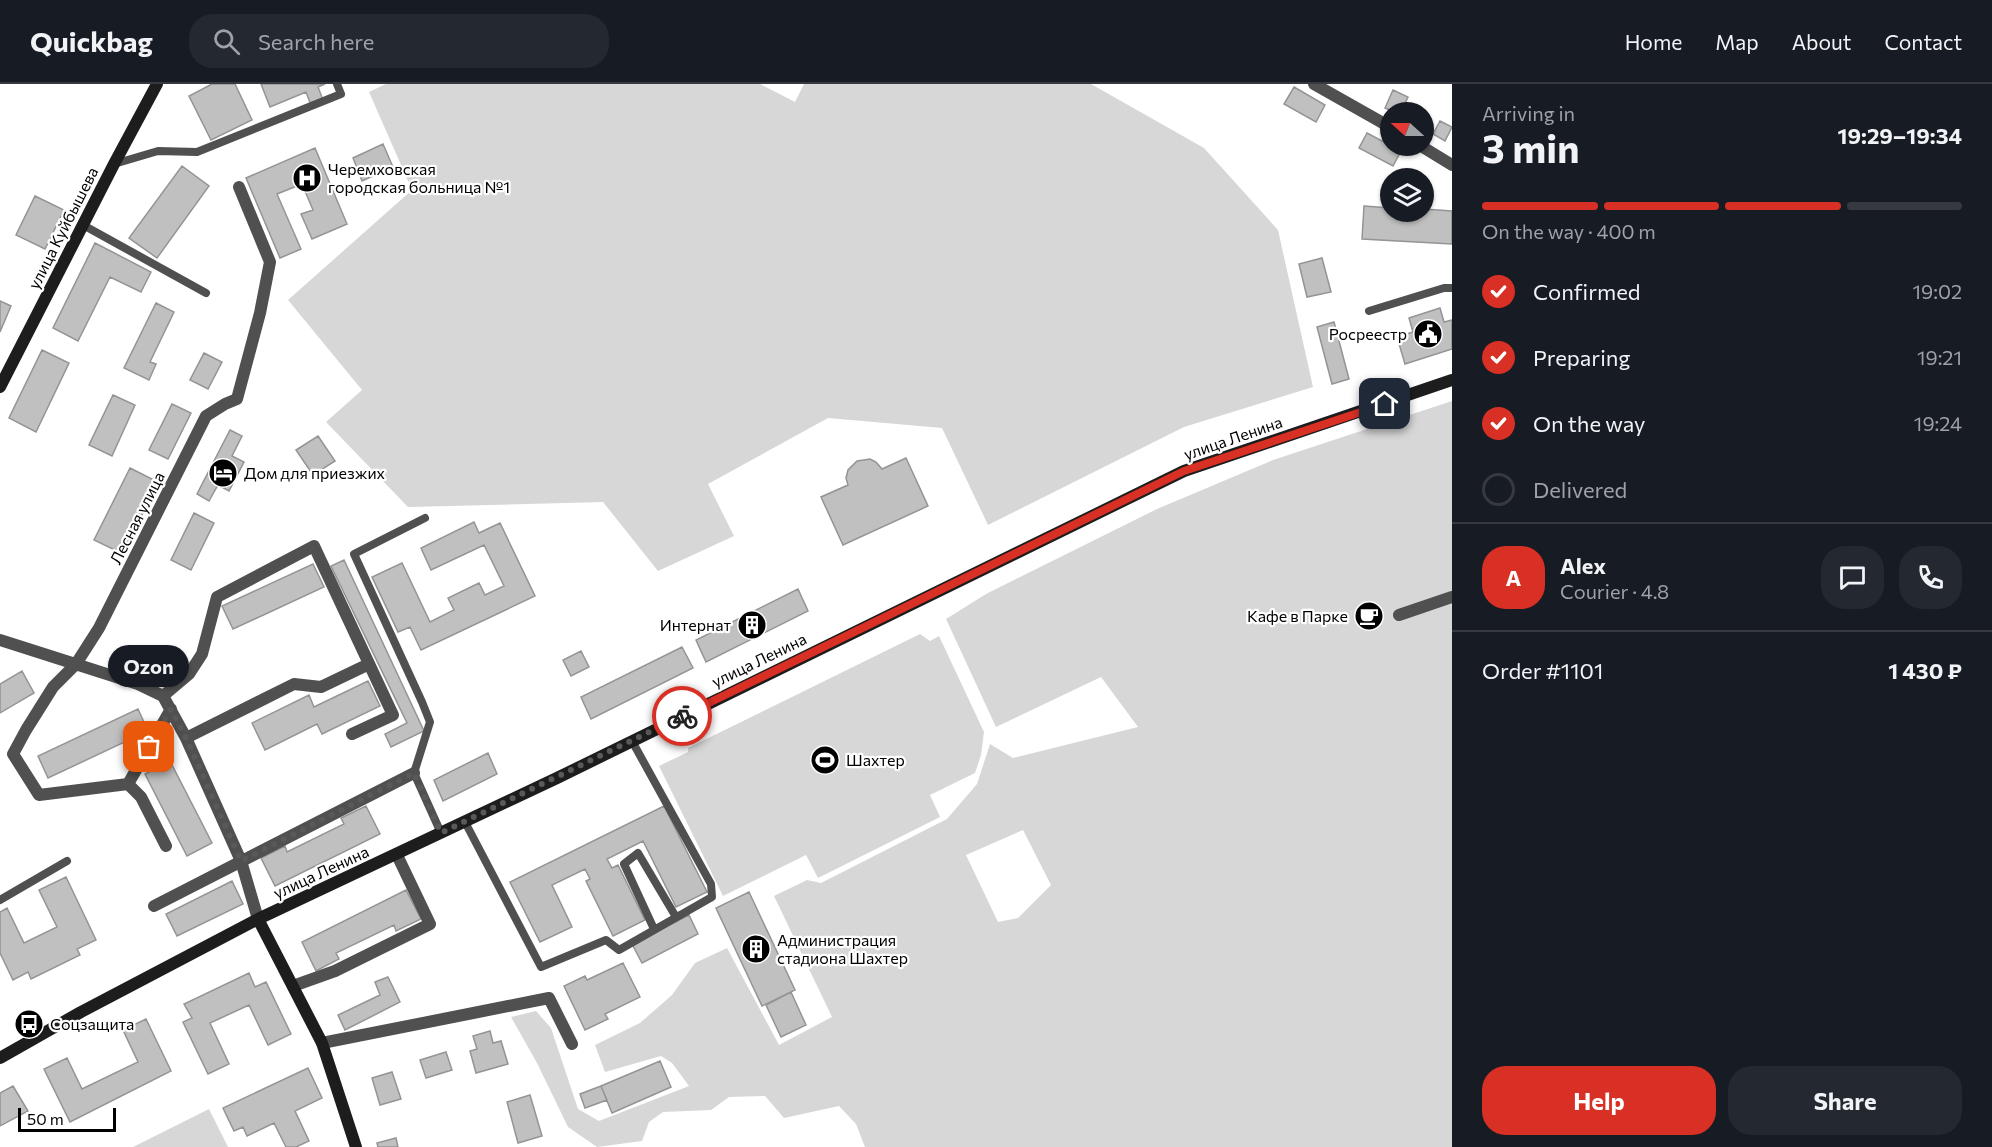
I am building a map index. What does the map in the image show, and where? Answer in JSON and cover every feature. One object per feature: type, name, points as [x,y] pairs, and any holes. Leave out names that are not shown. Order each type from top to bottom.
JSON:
[{"type":"main road","name":"улица Куйбышева","points":[[1,381],[157,84]]},
{"type":"main road","name":"улица Ленина","points":[[0,1058],[81,1012],[258,919],[397,855],[1184,471],[1452,380]]},
{"type":"main road","points":[[258,919],[322,1043],[356,1147]]},
{"type":"street","points":[[1314,84],[1380,121]]},
{"type":"street","points":[[1434,154],[1452,165]]},
{"type":"street","name":"Лесная улица","points":[[76,664],[105,618],[206,416],[237,399],[260,313],[270,262],[239,187]]},
{"type":"street","points":[[163,696],[189,674],[202,654],[217,597],[314,546],[393,714],[352,734]]},
{"type":"street","points":[[1399,615],[1452,597]]},
{"type":"street","points":[[0,640],[138,684],[163,696],[186,738],[241,861],[258,919]]},
{"type":"street","points":[[76,664],[52,687],[13,754],[39,795],[128,784]]},
{"type":"street","points":[[186,738],[294,684],[321,687],[369,664]]},
{"type":"street","points":[[128,784],[171,709]]},
{"type":"street","points":[[154,906],[414,773]]},
{"type":"street","points":[[128,784],[141,797],[166,846]]},
{"type":"street","points":[[292,986],[335,971],[430,924],[397,855]]},
{"type":"street","points":[[322,1043],[549,998],[572,1044]]},
{"type":"lane","points":[[114,164],[158,151],[197,152],[341,94],[337,84]]},
{"type":"lane","points":[[83,225],[206,293]]},
{"type":"lane","points":[[1369,311],[1444,288],[1452,288]]},
{"type":"lane","points":[[425,518],[354,554],[430,722],[414,773],[441,833]]},
{"type":"lane","points":[[465,822],[541,967],[606,940],[619,950],[712,897],[711,884],[632,741]]},
{"type":"lane","points":[[654,929],[624,864],[638,853],[676,917]]},
{"type":"lane","points":[[0,900],[67,861]]},
{"type":"shaded area","points":[[386,84],[760,84],[795,102],[804,84],[1091,84],[1204,148],[1278,230],[1313,387],[1184,427],[988,525],[942,428],[828,418],[708,484],[734,536],[658,571],[603,502],[408,507],[326,422],[362,390],[288,300],[412,190],[369,92]]},
{"type":"shaded area","points":[[1452,401],[1452,1147],[865,1147],[856,1124],[839,1106],[784,1118],[765,1096],[729,1097],[711,1110],[663,1112],[649,1122],[642,1141],[597,1147],[568,1127],[537,1063],[511,1017],[536,1011],[551,1028],[578,1109],[599,1121],[689,1086],[672,1063],[661,1056],[605,1072],[595,1045],[640,1023],[672,995],[695,963],[727,948],[779,1045],[832,1017],[774,896],[807,880],[821,883],[947,819],[977,784],[990,744],[1013,758],[1138,727],[1101,677],[996,727],[946,619],[986,594],[1157,509],[1273,460]],"holes":[[[1023,830],[1051,885],[1018,918],[998,922],[966,855]]]},
{"type":"shaded area","name":"Шахтер","points":[[920,634],[930,641],[939,636],[984,732],[981,755],[975,773],[930,795],[940,817],[818,878],[806,855],[723,896],[659,766],[688,752],[688,748]]},
{"type":"shaded area","points":[[209,1109],[228,1147],[133,1147]]},
{"type":"building","points":[[212,84],[235,84],[252,120],[211,140],[189,96]]},
{"type":"building","points":[[261,84],[325,84],[318,87],[323,100],[311,105],[306,92],[270,107]]},
{"type":"building","points":[[1294,87],[1325,105],[1316,122],[1284,104]]},
{"type":"building","points":[[1393,90],[1408,97],[1406,102],[1388,102]]},
{"type":"building","points":[[1440,121],[1452,127],[1445,141],[1434,135]]},
{"type":"building","points":[[1367,133],[1380,140],[1380,156],[1398,156],[1393,166],[1359,148]]},
{"type":"building","points":[[383,144],[393,167],[362,181],[353,158]]},
{"type":"building","points":[[315,148],[347,224],[312,239],[301,214],[313,210],[302,184],[277,194],[301,249],[280,258],[246,178]]},
{"type":"building","points":[[182,166],[209,186],[157,258],[129,238]]},
{"type":"building","points":[[35,196],[64,210],[45,249],[16,235]]},
{"type":"building","points":[[1364,206],[1380,207],[1380,222],[1434,222],[1434,210],[1452,211],[1452,244],[1362,239]]},
{"type":"building","points":[[95,243],[151,272],[141,292],[110,277],[78,341],[53,328]]},
{"type":"building","points":[[1322,258],[1331,292],[1307,297],[1299,264]]},
{"type":"building","points":[[0,301],[11,306],[0,332]]},
{"type":"building","points":[[156,303],[174,312],[150,362],[156,364],[149,380],[124,368]]},
{"type":"building","name":"Росреестр","points":[[1440,308],[1444,322],[1452,320],[1452,349],[1405,364],[1397,337],[1413,332],[1409,318]]},
{"type":"building","points":[[1334,322],[1349,379],[1332,384],[1317,327]]},
{"type":"building","points":[[42,350],[69,363],[36,432],[9,418]]},
{"type":"building","points":[[204,353],[222,362],[208,389],[190,380]]},
{"type":"building","points":[[113,395],[135,405],[112,456],[89,445]]},
{"type":"building","points":[[172,404],[191,413],[168,459],[149,450]]},
{"type":"building","name":"Дом для приезжих","points":[[230,430],[242,436],[232,456],[244,462],[229,491],[218,485],[209,501],[197,494]]},
{"type":"building","points":[[318,436],[335,461],[313,475],[296,450]]},
{"type":"building","points":[[906,458],[928,506],[843,545],[821,497],[848,485],[846,478],[848,470],[857,461],[870,459],[882,469]]},
{"type":"building","points":[[130,468],[158,482],[123,554],[94,540]]},
{"type":"building","points":[[194,513],[214,523],[191,570],[171,560]]},
{"type":"building","points":[[474,522],[479,533],[500,523],[535,596],[421,650],[410,627],[398,632],[372,577],[402,563],[430,622],[454,610],[448,598],[479,583],[485,595],[504,586],[484,545],[431,570],[421,548]]},
{"type":"building","points":[[344,560],[424,731],[391,747],[385,734],[407,723],[331,566]]},
{"type":"building","points":[[313,564],[324,587],[233,629],[222,606]]},
{"type":"building","name":"Интернат","points":[[798,589],[808,611],[706,662],[696,640]]},
{"type":"building","name":"Интернат","points":[[682,647],[693,668],[591,719],[581,697]]},
{"type":"building","points":[[581,651],[589,667],[571,676],[563,660]]},
{"type":"building","points":[[22,671],[34,693],[0,713],[0,684]]},
{"type":"building","points":[[368,681],[380,706],[322,734],[317,724],[265,750],[252,723],[309,695],[314,707]]},
{"type":"building","points":[[138,709],[148,731],[48,778],[38,756]]},
{"type":"building","points":[[488,753],[497,774],[443,801],[434,780]]},
{"type":"building","points":[[170,761],[212,843],[187,856],[145,774]]},
{"type":"building","points":[[366,806],[380,834],[275,886],[261,858],[285,846],[287,852],[344,824],[341,818]]},
{"type":"building","points":[[664,806],[707,892],[676,907],[643,841],[607,859],[612,868],[618,865],[645,920],[613,936],[586,881],[590,879],[585,869],[552,885],[572,927],[540,942],[510,882]]},
{"type":"building","points":[[66,877],[96,940],[77,949],[80,955],[31,979],[28,972],[13,980],[0,953],[0,912],[7,908],[24,943],[57,927],[39,890]]},
{"type":"building","points":[[232,881],[243,904],[177,936],[166,914]]},
{"type":"building","points":[[406,890],[421,919],[396,931],[394,925],[336,953],[339,959],[316,971],[302,942]]},
{"type":"building","name":"Администрация стадиона Шахтер","points":[[749,892],[795,990],[762,1006],[716,908]]},
{"type":"building","points":[[689,915],[698,934],[642,963],[632,944]]},
{"type":"building","points":[[623,963],[640,997],[605,1014],[608,1019],[585,1030],[564,986],[585,976],[587,980]]},
{"type":"building","points":[[249,973],[255,987],[266,982],[291,1034],[268,1045],[249,1005],[210,1023],[229,1064],[208,1074],[183,1022],[192,1018],[184,1004]]},
{"type":"building","points":[[388,977],[400,1002],[345,1030],[338,1015],[380,995],[375,982]]},
{"type":"building","points":[[791,992],[806,1025],[781,1037],[766,1005]]},
{"type":"building","points":[[146,1019],[171,1071],[70,1122],[44,1069],[67,1058],[82,1089],[138,1062],[123,1030]]},
{"type":"building","points":[[490,1031],[493,1043],[501,1041],[508,1064],[476,1073],[470,1051],[477,1049],[473,1036]]},
{"type":"building","points":[[446,1052],[452,1070],[426,1078],[420,1060]]},
{"type":"building","points":[[660,1061],[671,1087],[612,1113],[601,1086]]},
{"type":"building","points":[[308,1068],[322,1098],[295,1111],[309,1141],[296,1147],[286,1147],[274,1123],[247,1136],[243,1127],[234,1131],[223,1108]]},
{"type":"building","points":[[392,1072],[401,1099],[380,1105],[372,1078]]},
{"type":"building","points":[[13,1086],[28,1111],[0,1126],[0,1093]]},
{"type":"building","points":[[601,1086],[607,1100],[585,1108],[580,1094]]},
{"type":"building","points":[[530,1095],[542,1136],[518,1143],[507,1102]]},
{"type":"building","points":[[396,1138],[398,1147],[378,1147],[377,1143]]},
{"type":"way so far","points":[[149,747],[171,709],[241,861],[414,773],[441,833],[682,716]]},
{"type":"place","name":"Черемховская городская больница №1","points":[[307,178]]},
{"type":"place","name":"Росреестр","points":[[1428,334]]},
{"type":"place","name":"Дом для приезжих","points":[[223,473]]},
{"type":"place","name":"Кафе в Парке","points":[[1369,616]]},
{"type":"place","name":"Интернат","points":[[752,625]]},
{"type":"place","name":"Ozon","points":[[149,747]]},
{"type":"place","name":"Шахтер","points":[[825,760]]},
{"type":"place","name":"Администрация стадиона Шахтер","points":[[756,949]]},
{"type":"place","name":"Соцзащита","points":[[29,1024]]},
{"type":"route","points":[[682,716],[1184,471],[1385,404]]}]
